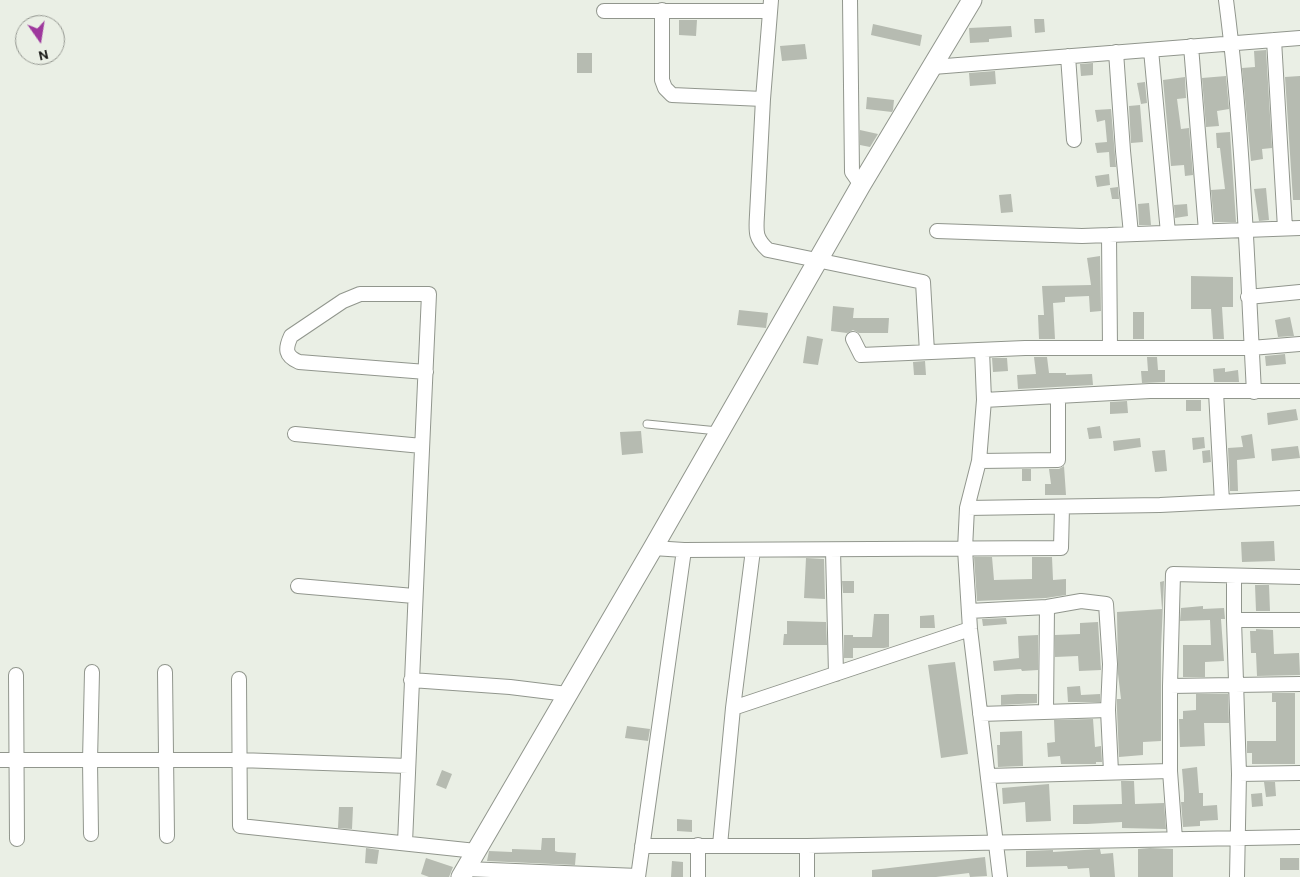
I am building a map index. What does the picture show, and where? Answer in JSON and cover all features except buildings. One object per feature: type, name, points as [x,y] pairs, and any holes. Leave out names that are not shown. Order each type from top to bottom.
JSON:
[{"type":"main road","points":[[463,873],[653,548],[861,185],[972,0]]},
{"type":"street","points":[[850,0],[852,172],[861,185]]},
{"type":"street","points":[[1226,0],[1232,43],[1254,392]]},
{"type":"street","points":[[604,11],[662,10],[700,5],[770,5],[756,234],[760,243],[768,250],[923,282],[927,352]]},
{"type":"street","points":[[662,10],[662,80],[665,88],[672,95],[763,99]]},
{"type":"street","points":[[933,67],[1300,38]]},
{"type":"street","points":[[1274,40],[1284,228]]},
{"type":"street","points":[[1191,46],[1206,231]]},
{"type":"street","points":[[1152,50],[1168,233]]},
{"type":"street","points":[[1116,52],[1131,234]]},
{"type":"street","points":[[1068,56],[1074,140]]},
{"type":"street","points":[[936,231],[1082,236],[1300,228]]},
{"type":"street","points":[[1109,235],[1110,348]]},
{"type":"street","points":[[1248,297],[1300,292]]},
{"type":"street","points":[[405,843],[414,596],[426,372],[429,294],[360,294],[344,301],[291,336],[287,344],[287,352],[291,358],[299,362],[426,372]]},
{"type":"street","points":[[853,339],[861,355],[1025,348],[1251,348],[1300,344]]},
{"type":"street","points":[[982,350],[984,400],[979,461],[967,508],[964,549],[970,629],[1000,877]]},
{"type":"street","points":[[984,400],[1150,391],[1300,391]]},
{"type":"street","points":[[1216,392],[1222,502]]},
{"type":"street","points":[[979,461],[1058,460],[1058,396]]},
{"type":"street","points":[[295,434],[422,446]]},
{"type":"street","points":[[967,508],[1160,505],[1300,498]]},
{"type":"street","points":[[653,548],[684,550],[833,550],[1061,548],[1062,507]]},
{"type":"street","points":[[463,873],[638,876],[684,550]]},
{"type":"street","points":[[720,845],[733,708],[753,550]]},
{"type":"street","points":[[833,550],[836,674]]},
{"type":"street","points":[[1175,839],[1170,771],[1173,574],[1300,578]]},
{"type":"street","points":[[1234,576],[1239,774],[1237,877]]},
{"type":"street","points":[[298,586],[414,596]]},
{"type":"street","points":[[969,611],[1048,607],[1081,601],[1106,604],[1110,664],[1108,710],[1111,772]]},
{"type":"street","points":[[1046,712],[1048,607]]},
{"type":"street","points":[[1234,620],[1300,620]]},
{"type":"street","points":[[733,708],[970,629]]},
{"type":"street","points":[[91,834],[92,672]]},
{"type":"street","points":[[165,672],[167,836]]},
{"type":"street","points":[[16,675],[17,839]]},
{"type":"street","points":[[239,679],[240,826],[476,850]]},
{"type":"street","points":[[411,680],[520,688],[568,694]]},
{"type":"street","points":[[1170,686],[1300,684]]},
{"type":"street","points":[[980,714],[1108,710]]},
{"type":"street","points":[[0,760],[239,760],[408,766]]},
{"type":"street","points":[[988,776],[1170,771]]},
{"type":"street","points":[[1239,774],[1300,773]]},
{"type":"street","points":[[642,846],[807,846],[1300,836]]},
{"type":"street","points":[[698,845],[698,877]]},
{"type":"street","points":[[807,846],[807,877]]},
{"type":"lane","points":[[648,424],[720,431]]}]
